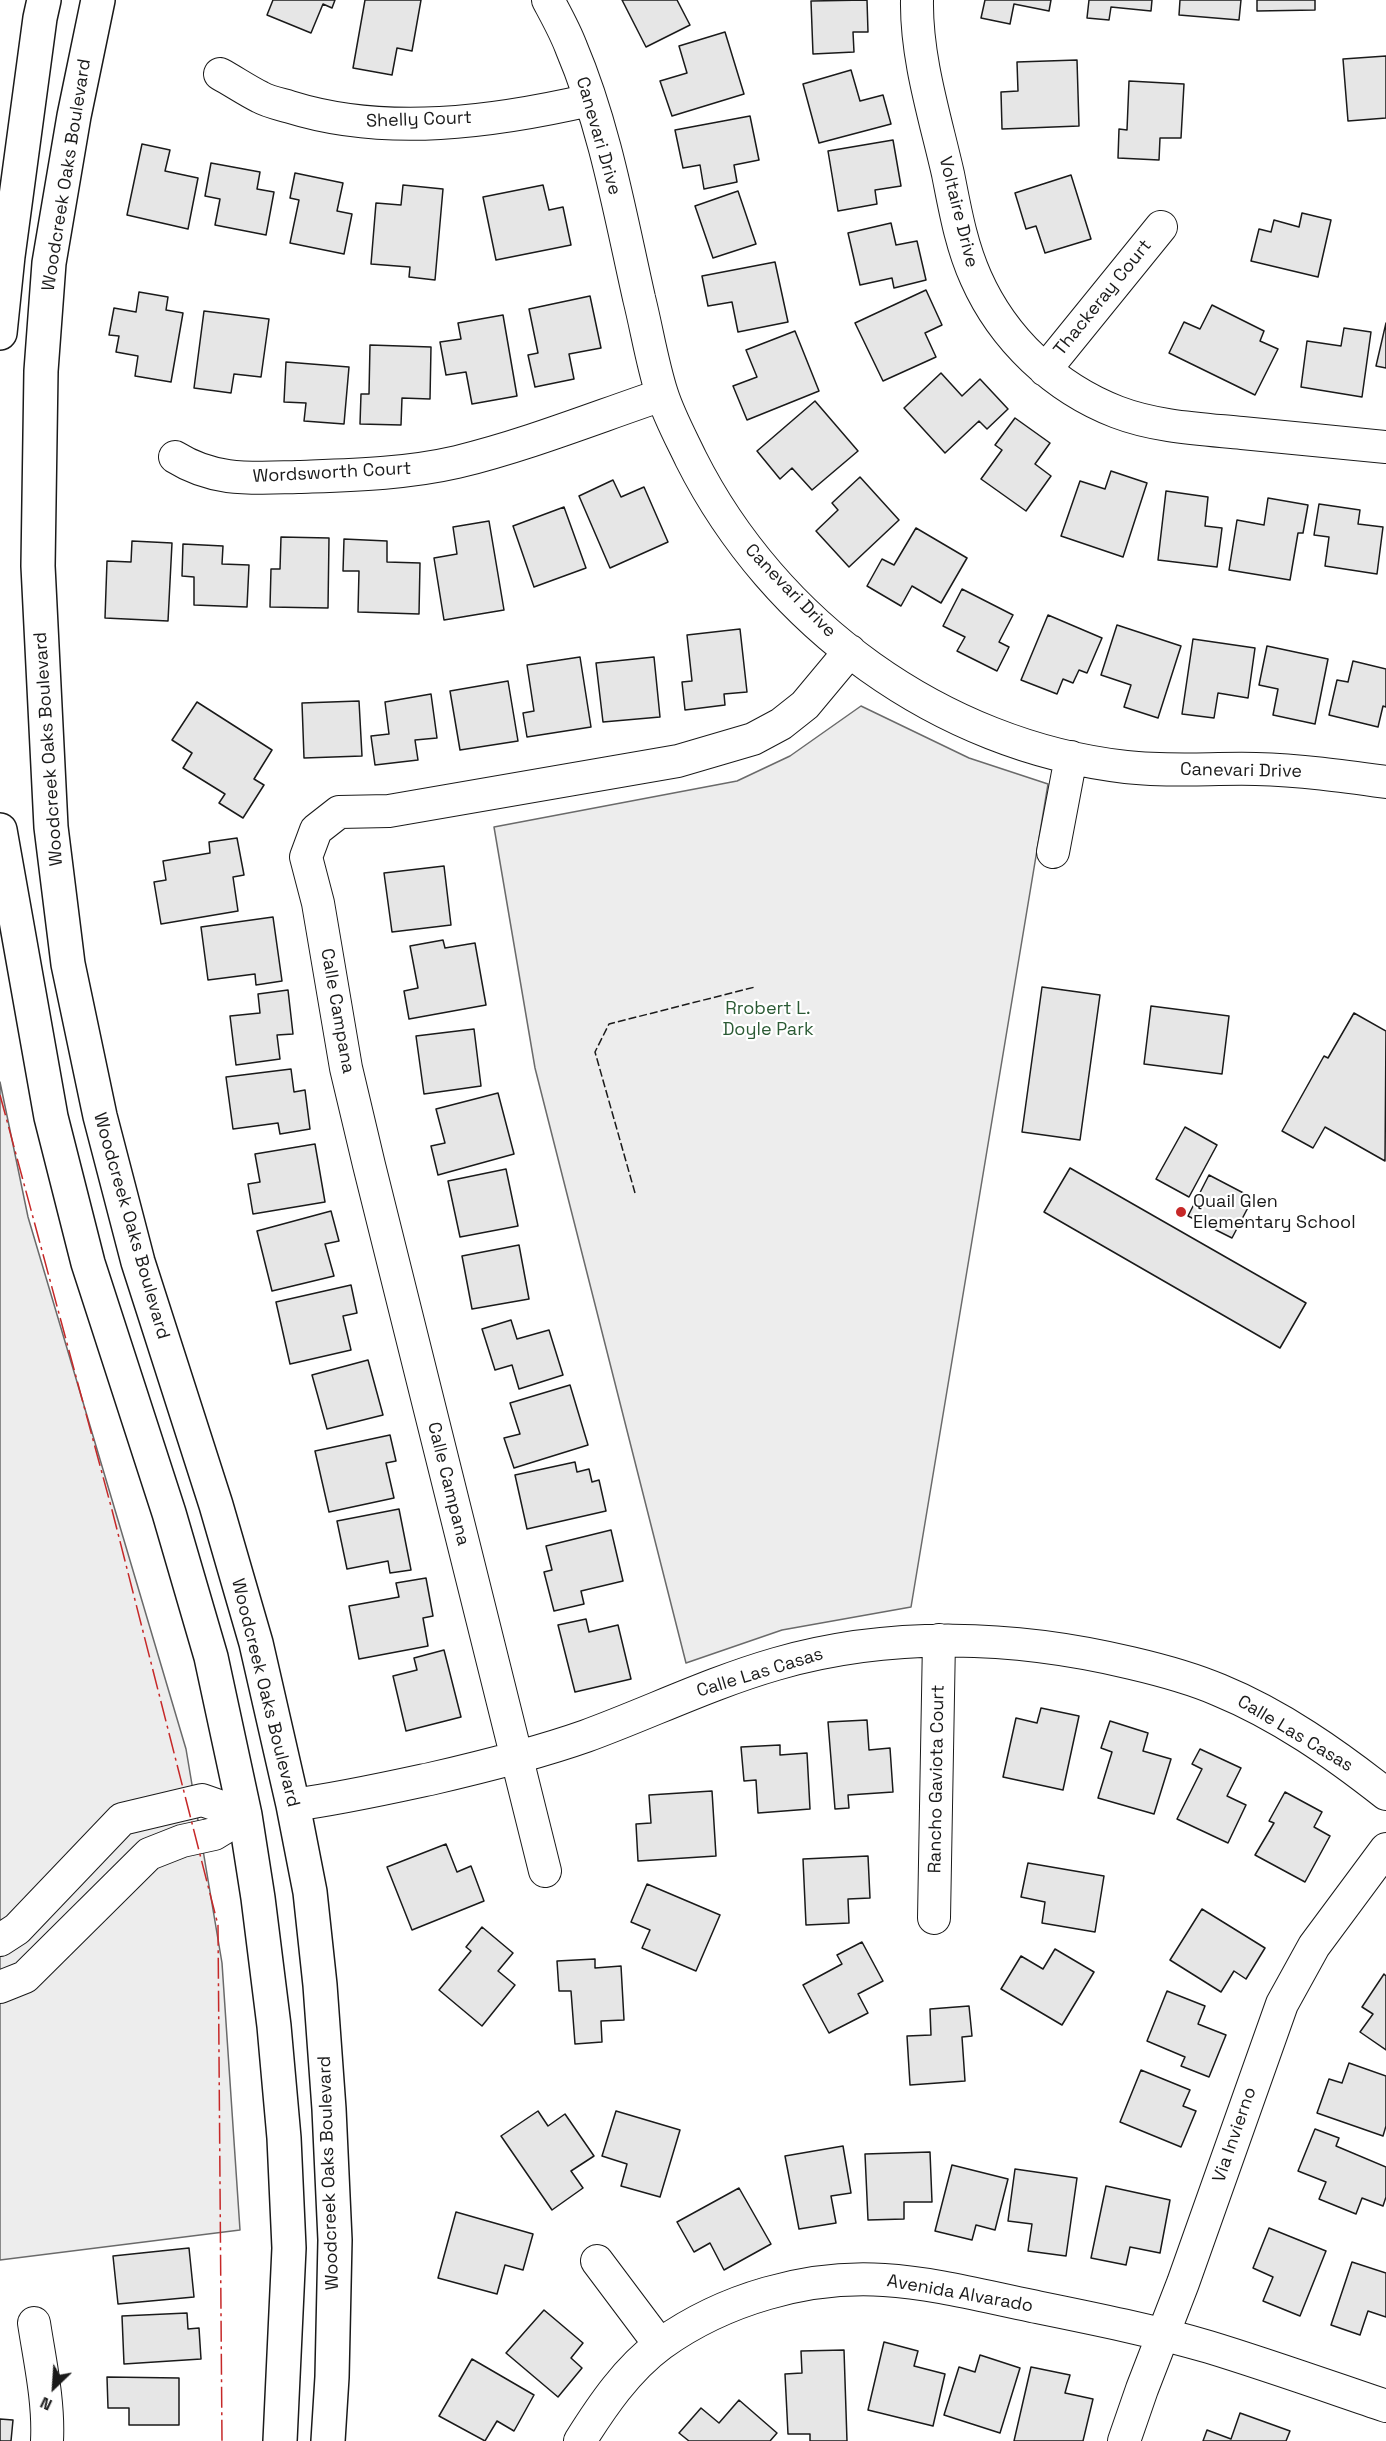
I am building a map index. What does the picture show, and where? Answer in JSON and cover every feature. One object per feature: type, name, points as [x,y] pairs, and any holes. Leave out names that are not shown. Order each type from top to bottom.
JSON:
[{"type":"main road","points":[[0,333],[9,244],[40,18],[45,0]]},
{"type":"main road","name":"Woodcreek Oaks Boulevard","points":[[98,0],[74,116],[49,263],[42,371],[38,566],[51,827],[68,964],[100,1116],[138,1262],[216,1505],[256,1643],[293,1804],[310,1892],[320,1985],[329,2109],[335,2240],[328,2441]]},
{"type":"main road","points":[[0,830],[51,1117],[88,1263],[169,1513],[211,1657],[245,1815],[274,2026],[284,2138],[289,2248],[280,2441]]},
{"type":"main road","points":[[245,1815],[293,1804]]},
{"type":"street","name":"Canevari Drive","points":[[548,0],[571,46],[606,154],[662,395],[710,496],[742,544],[773,580],[812,619],[850,651],[941,711],[988,733],[1071,757],[1126,767],[1258,769],[1318,773],[1386,782]]},
{"type":"street","name":"Voltaire Drive","points":[[917,0],[917,20],[924,64],[968,257],[993,313],[1018,344],[1045,370],[1077,392],[1118,412],[1162,423],[1209,430],[1386,447]]},
{"type":"street","name":"Shelly Court","points":[[220,74],[261,98],[304,111],[359,122],[415,123],[486,118],[590,100]]},
{"type":"street","name":"Thackeray Court","points":[[1045,370],[1161,227]]},
{"type":"street","name":"Wordsworth Court","points":[[175,457],[193,468],[217,476],[248,478],[408,471],[457,462],[513,446],[662,395]]},
{"type":"street","name":"Calle Campana","points":[[545,1871],[351,1090],[318,903],[306,857],[316,830],[339,812],[389,811],[678,761],[753,739],[781,724],[805,705],[850,651]]},
{"type":"street","points":[[1053,852],[1071,757]]},
{"type":"street","name":"Calle Las Casas","points":[[293,1804],[328,1801],[517,1758],[586,1736],[731,1679],[776,1664],[835,1650],[887,1643],[939,1640],[1052,1647],[1104,1656],[1176,1675],[1220,1690],[1267,1713],[1314,1741],[1386,1794]]},
{"type":"street","name":"Rancho Gaviota Court","points":[[934,1918],[939,1640]]},
{"type":"street","points":[[0,1940],[17,1929],[122,1819],[202,1800],[245,1815]]},
{"type":"street","points":[[0,1988],[25,1977],[149,1854],[182,1841],[214,1834],[245,1815]]},
{"type":"street","name":"Via Invierno","points":[[1124,2441],[1282,2004],[1314,1946],[1386,1849]]},
{"type":"street","points":[[597,2261],[660,2345]]},
{"type":"street","name":"Avenida Alvarado","points":[[580,2441],[602,2406],[631,2372],[660,2345],[696,2322],[736,2304],[787,2288],[837,2281],[884,2280],[930,2286],[1110,2322],[1210,2348],[1386,2406]]},
{"type":"street","points":[[34,2323],[44,2385],[48,2427],[46,2441]]},
{"type":"shaded area","name":"Rrobert L. Doyle Park","points":[[861,706],[969,758],[1048,784],[911,1607],[782,1630],[686,1663],[535,1068],[494,827],[737,781],[790,756]]},
{"type":"shaded area","points":[[0,1082],[28,1217],[186,1749],[222,1963],[240,2230],[0,2260]]},
{"type":"building","points":[[273,0],[335,0],[332,8],[323,4],[311,33],[267,15]]},
{"type":"building","points":[[365,0],[421,0],[412,51],[397,48],[392,75],[353,68]]},
{"type":"building","points":[[622,0],[677,0],[690,25],[646,47]]},
{"type":"building","points":[[867,0],[868,32],[853,32],[854,52],[813,54],[811,1]]},
{"type":"building","points":[[985,0],[1051,0],[1049,11],[1014,4],[1010,24],[981,18]]},
{"type":"building","points":[[1089,0],[1152,0],[1151,11],[1111,7],[1109,20],[1087,18]]},
{"type":"building","points":[[1180,0],[1241,0],[1239,20],[1179,15]]},
{"type":"building","points":[[1257,0],[1315,0],[1315,10],[1257,11]]},
{"type":"building","points":[[725,32],[744,94],[672,116],[660,81],[687,73],[679,46]]},
{"type":"building","points":[[1386,56],[1386,118],[1348,121],[1343,59]]},
{"type":"building","points":[[1077,60],[1079,126],[1002,129],[1001,92],[1018,91],[1017,62]]},
{"type":"building","points":[[851,70],[860,101],[883,95],[891,124],[819,143],[803,84]]},
{"type":"building","points":[[1129,81],[1184,84],[1181,138],[1160,138],[1159,160],[1118,158],[1119,129],[1127,130]]},
{"type":"building","points":[[750,116],[759,160],[734,165],[737,182],[704,189],[700,165],[683,168],[675,130]]},
{"type":"building","points":[[893,140],[901,186],[875,190],[877,204],[838,211],[828,151]]},
{"type":"building","points":[[142,144],[170,150],[165,171],[198,178],[188,229],[127,215]]},
{"type":"building","points":[[211,163],[260,172],[257,189],[274,192],[266,235],[215,225],[220,199],[205,196]]},
{"type":"building","points":[[295,173],[343,183],[337,211],[352,214],[344,254],[290,243],[299,200],[290,198]]},
{"type":"building","points":[[1071,175],[1091,239],[1045,253],[1036,226],[1026,229],[1015,193]]},
{"type":"building","points":[[403,185],[443,189],[435,280],[409,277],[410,267],[371,264],[376,203],[401,205]]},
{"type":"building","points":[[543,185],[549,210],[563,207],[571,245],[496,260],[483,197]]},
{"type":"building","points":[[738,191],[756,244],[713,258],[695,206]]},
{"type":"building","points":[[1302,213],[1331,220],[1318,277],[1251,261],[1259,229],[1271,232],[1274,220],[1299,227]]},
{"type":"building","points":[[891,223],[896,245],[917,241],[926,280],[894,288],[892,278],[860,285],[848,233]]},
{"type":"building","points":[[775,262],[788,322],[738,332],[732,302],[708,306],[702,276]]},
{"type":"building","points":[[926,290],[942,325],[925,333],[936,357],[883,381],[855,323]]},
{"type":"building","points":[[139,292],[168,297],[166,310],[183,313],[171,382],[135,376],[138,356],[116,352],[119,336],[109,335],[114,308],[136,312]]},
{"type":"building","points":[[590,296],[601,348],[569,354],[574,379],[535,387],[528,355],[538,353],[529,309]]},
{"type":"building","points":[[1212,305],[1264,331],[1260,341],[1278,349],[1255,395],[1169,353],[1184,322],[1200,329]]},
{"type":"building","points":[[204,311],[269,319],[261,377],[234,374],[231,393],[194,388]]},
{"type":"building","points":[[503,315],[517,396],[472,404],[466,372],[446,375],[440,342],[461,339],[458,323]]},
{"type":"building","points":[[1386,323],[1386,368],[1376,366]]},
{"type":"building","points":[[1344,328],[1371,332],[1362,397],[1301,387],[1307,341],[1341,346]]},
{"type":"building","points":[[795,331],[819,391],[747,420],[733,386],[757,377],[746,350]]},
{"type":"building","points":[[370,345],[431,347],[430,399],[402,398],[401,425],[360,424],[361,394],[369,394]]},
{"type":"building","points":[[286,362],[349,367],[344,424],[304,421],[306,403],[284,402]]},
{"type":"building","points":[[941,373],[962,396],[980,379],[1008,409],[987,429],[979,421],[945,453],[904,408]]},
{"type":"building","points":[[815,401],[858,451],[812,490],[792,468],[780,479],[757,451]]},
{"type":"building","points":[[1015,418],[1050,443],[1035,464],[1051,476],[1026,511],[981,479],[1002,450],[995,445]]},
{"type":"building","points":[[1111,471],[1147,483],[1123,557],[1061,536],[1080,481],[1105,489]]},
{"type":"building","points":[[860,477],[899,520],[849,567],[816,531],[838,510],[832,503]]},
{"type":"building","points":[[613,480],[621,497],[644,487],[668,542],[610,568],[579,496]]},
{"type":"building","points":[[1166,491],[1208,497],[1205,526],[1222,528],[1217,567],[1158,560]]},
{"type":"building","points":[[1268,498],[1308,505],[1303,533],[1298,533],[1290,580],[1229,570],[1237,520],[1264,525]]},
{"type":"building","points":[[1319,504],[1360,510],[1358,524],[1383,527],[1377,574],[1325,566],[1329,537],[1314,535]]},
{"type":"building","points":[[564,507],[586,568],[534,587],[513,526]]},
{"type":"building","points":[[489,521],[504,610],[444,620],[434,558],[457,554],[453,527]]},
{"type":"building","points":[[916,528],[967,558],[941,603],[912,586],[901,606],[867,586],[882,559],[894,565]]},
{"type":"building","points":[[281,537],[329,538],[328,608],[270,607],[271,569],[280,569]]},
{"type":"building","points":[[344,539],[387,541],[387,562],[420,563],[419,614],[358,612],[359,571],[343,571]]},
{"type":"building","points":[[132,541],[172,543],[168,621],[105,618],[107,561],[131,562]]},
{"type":"building","points":[[183,544],[223,546],[222,564],[249,565],[247,607],[194,605],[194,577],[182,576]]},
{"type":"building","points":[[962,589],[1013,615],[999,642],[1009,647],[997,671],[957,651],[965,637],[943,626]]},
{"type":"building","points":[[1048,615],[1102,638],[1087,673],[1079,670],[1073,683],[1063,679],[1057,694],[1021,680]]},
{"type":"building","points":[[1117,625],[1181,646],[1158,718],[1124,707],[1131,685],[1101,675]]},
{"type":"building","points":[[740,629],[747,692],[724,694],[725,705],[685,710],[682,682],[692,681],[687,635]]},
{"type":"building","points":[[1193,639],[1255,648],[1248,698],[1218,693],[1214,718],[1182,714]]},
{"type":"building","points":[[1267,646],[1328,659],[1315,724],[1273,715],[1278,689],[1259,685]]},
{"type":"building","points":[[580,657],[591,727],[527,737],[523,713],[534,711],[527,665]]},
{"type":"building","points":[[654,657],[660,717],[603,722],[596,663]]},
{"type":"building","points":[[1353,661],[1386,669],[1386,707],[1383,706],[1378,727],[1329,715],[1337,680],[1348,682]]},
{"type":"building","points":[[508,681],[518,741],[460,750],[450,691]]},
{"type":"building","points":[[431,694],[437,738],[415,740],[418,760],[375,765],[371,736],[389,734],[385,702]]},
{"type":"building","points":[[359,701],[362,756],[304,758],[302,703]]},
{"type":"building","points":[[197,702],[272,750],[254,779],[264,785],[243,818],[219,803],[225,794],[183,768],[192,753],[172,740]]},
{"type":"building","points":[[237,838],[244,875],[233,877],[238,911],[161,924],[154,882],[166,880],[163,861],[210,853],[209,842]]},
{"type":"building","points":[[444,866],[451,925],[392,932],[384,873]]},
{"type":"building","points":[[273,917],[282,981],[256,985],[255,974],[208,980],[201,927]]},
{"type":"building","points":[[443,940],[445,948],[475,943],[486,1005],[409,1019],[404,991],[418,988],[410,946]]},
{"type":"building","points":[[1042,987],[1100,995],[1080,1140],[1022,1132]]},
{"type":"building","points":[[288,990],[293,1034],[277,1035],[280,1059],[236,1065],[230,1016],[260,1013],[258,994]]},
{"type":"building","points":[[1151,1006],[1229,1016],[1222,1074],[1144,1064]]},
{"type":"building","points":[[1354,1013],[1386,1031],[1385,1161],[1325,1127],[1313,1148],[1282,1131],[1324,1056],[1328,1058]]},
{"type":"building","points":[[474,1029],[481,1086],[424,1094],[416,1036]]},
{"type":"building","points":[[291,1069],[294,1092],[305,1090],[310,1129],[280,1134],[278,1123],[233,1129],[226,1077]]},
{"type":"building","points":[[498,1093],[514,1154],[438,1175],[431,1146],[445,1143],[436,1109]]},
{"type":"building","points":[[1185,1127],[1217,1145],[1189,1197],[1156,1179]]},
{"type":"building","points":[[315,1144],[325,1202],[253,1214],[248,1184],[260,1182],[255,1154]]},
{"type":"building","points":[[1070,1168],[1306,1303],[1280,1348],[1044,1212]]},
{"type":"building","points":[[506,1169],[518,1226],[460,1237],[448,1181]]},
{"type":"building","points":[[1209,1175],[1253,1198],[1232,1238],[1188,1216]]},
{"type":"building","points":[[331,1211],[339,1241],[325,1244],[334,1276],[272,1291],[257,1231]]},
{"type":"building","points":[[519,1245],[529,1299],[472,1309],[462,1256]]},
{"type":"building","points":[[351,1285],[357,1313],[343,1316],[351,1350],[290,1364],[276,1302]]},
{"type":"building","points":[[511,1320],[517,1339],[549,1330],[563,1375],[519,1389],[512,1365],[495,1370],[482,1329]]},
{"type":"building","points":[[368,1360],[383,1415],[327,1429],[312,1375]]},
{"type":"building","points":[[570,1385],[588,1445],[514,1468],[504,1438],[520,1434],[510,1403]]},
{"type":"building","points":[[390,1435],[396,1461],[386,1463],[394,1498],[329,1512],[315,1451]]},
{"type":"building","points":[[575,1462],[577,1472],[589,1469],[592,1482],[599,1480],[606,1511],[527,1529],[515,1475]]},
{"type":"building","points":[[399,1509],[411,1570],[390,1573],[388,1561],[347,1569],[337,1521]]},
{"type":"building","points":[[611,1530],[623,1581],[581,1591],[584,1604],[554,1611],[544,1572],[552,1570],[546,1546]]},
{"type":"building","points":[[426,1578],[433,1616],[423,1618],[428,1646],[359,1659],[349,1606],[399,1597],[396,1583]]},
{"type":"building","points":[[586,1619],[589,1632],[618,1625],[631,1679],[575,1692],[558,1625]]},
{"type":"building","points":[[444,1650],[461,1717],[406,1731],[393,1676],[417,1670],[414,1658]]},
{"type":"building","points":[[1041,1708],[1079,1716],[1063,1790],[1003,1777],[1016,1718],[1037,1723]]},
{"type":"building","points":[[867,1720],[869,1750],[890,1748],[893,1792],[848,1795],[849,1808],[835,1809],[828,1722]]},
{"type":"building","points":[[1110,1721],[1148,1733],[1143,1751],[1171,1759],[1154,1814],[1098,1798],[1112,1752],[1101,1748]]},
{"type":"building","points":[[780,1745],[780,1755],[807,1753],[810,1809],[758,1813],[756,1780],[744,1781],[741,1747]]},
{"type":"building","points":[[1200,1749],[1241,1768],[1227,1796],[1246,1805],[1228,1843],[1177,1819],[1202,1769],[1192,1764]]},
{"type":"building","points":[[712,1791],[716,1856],[638,1861],[636,1824],[651,1823],[649,1795]]},
{"type":"building","points":[[1285,1792],[1322,1812],[1314,1827],[1330,1836],[1305,1882],[1255,1855],[1274,1823],[1269,1821]]},
{"type":"building","points":[[446,1844],[457,1872],[471,1866],[484,1901],[412,1930],[387,1867]]},
{"type":"building","points":[[868,1856],[870,1898],[848,1899],[849,1923],[806,1925],[803,1859]]},
{"type":"building","points":[[1028,1863],[1104,1876],[1095,1932],[1042,1923],[1045,1902],[1021,1897]]},
{"type":"building","points":[[647,1884],[720,1915],[696,1971],[642,1948],[650,1930],[631,1922]]},
{"type":"building","points":[[1202,1909],[1265,1948],[1246,1979],[1234,1971],[1221,1992],[1170,1960]]},
{"type":"building","points":[[482,1927],[513,1953],[498,1971],[515,1985],[482,2026],[439,1990],[471,1951],[466,1947]]},
{"type":"building","points":[[862,1942],[883,1981],[858,1994],[868,2013],[829,2033],[803,1985],[842,1964],[837,1955]]},
{"type":"building","points":[[1055,1949],[1094,1972],[1062,2025],[1001,1989],[1021,1956],[1043,1969]]},
{"type":"building","points":[[595,1959],[595,1968],[621,1966],[624,2020],[601,2021],[602,2042],[575,2044],[571,1991],[559,1991],[557,1961]]},
{"type":"building","points":[[1384,1974],[1386,1976],[1386,2050],[1360,2032],[1373,2014],[1362,2007]]},
{"type":"building","points":[[1167,1991],[1205,2006],[1198,2024],[1226,2035],[1209,2077],[1181,2066],[1185,2057],[1147,2041]]},
{"type":"building","points":[[969,2006],[972,2036],[962,2037],[965,2081],[910,2085],[907,2036],[931,2035],[930,2009]]},
{"type":"building","points":[[1349,2063],[1386,2076],[1386,2126],[1383,2136],[1317,2113],[1329,2079],[1342,2083]]},
{"type":"building","points":[[1141,2070],[1190,2090],[1183,2106],[1196,2111],[1181,2147],[1120,2122]]},
{"type":"building","points":[[538,2111],[548,2126],[565,2114],[594,2156],[571,2171],[583,2188],[552,2210],[501,2136]]},
{"type":"building","points":[[616,2111],[680,2130],[660,2197],[621,2186],[627,2164],[602,2156]]},
{"type":"building","points":[[1315,2129],[1339,2138],[1336,2146],[1386,2167],[1386,2197],[1383,2206],[1362,2198],[1356,2214],[1319,2199],[1326,2182],[1298,2171]]},
{"type":"building","points":[[843,2146],[851,2193],[831,2196],[836,2223],[799,2229],[785,2156]]},
{"type":"building","points":[[930,2152],[932,2202],[904,2202],[904,2219],[868,2220],[865,2154]]},
{"type":"building","points":[[952,2165],[1008,2179],[995,2230],[976,2225],[972,2240],[935,2231]]},
{"type":"building","points":[[1015,2169],[1077,2178],[1066,2256],[1028,2251],[1032,2224],[1008,2221]]},
{"type":"building","points":[[1106,2186],[1170,2200],[1160,2253],[1130,2247],[1126,2265],[1091,2258]]},
{"type":"building","points":[[739,2188],[771,2244],[724,2270],[710,2243],[694,2252],[677,2222]]},
{"type":"building","points":[[456,2212],[533,2234],[523,2270],[505,2265],[497,2294],[438,2278]]},
{"type":"building","points":[[1269,2228],[1326,2251],[1300,2316],[1263,2301],[1273,2277],[1253,2268]]},
{"type":"building","points":[[189,2248],[194,2297],[118,2304],[113,2256]]},
{"type":"building","points":[[1352,2262],[1386,2273],[1386,2317],[1368,2311],[1360,2335],[1331,2325]]},
{"type":"building","points":[[544,2310],[583,2343],[571,2358],[582,2368],[558,2397],[506,2353]]},
{"type":"building","points":[[187,2313],[188,2329],[199,2328],[201,2359],[124,2364],[122,2316]]},
{"type":"building","points":[[884,2342],[918,2351],[914,2366],[945,2374],[933,2426],[868,2410]]},
{"type":"building","points":[[844,2350],[847,2441],[810,2441],[810,2434],[788,2434],[785,2374],[802,2373],[801,2351]]},
{"type":"building","points":[[980,2355],[1020,2368],[1000,2433],[944,2415],[959,2367],[975,2372]]},
{"type":"building","points":[[472,2359],[534,2395],[514,2431],[497,2421],[485,2441],[439,2416]]},
{"type":"building","points":[[1031,2367],[1070,2375],[1065,2393],[1093,2399],[1083,2441],[1014,2441]]},
{"type":"building","points":[[107,2377],[179,2378],[179,2425],[129,2425],[129,2408],[108,2408]]},
{"type":"building","points":[[739,2400],[777,2433],[770,2441],[689,2441],[679,2433],[701,2408],[719,2423]]},
{"type":"building","points":[[1240,2413],[1290,2431],[1286,2441],[1203,2441],[1207,2430],[1231,2439]]},
{"type":"building","points":[[0,2419],[13,2420],[11,2441],[0,2441]]},
{"type":"fence","points":[[635,1193],[595,1052],[609,1024],[755,987]]},
{"type":"power","points":[[0,1095],[112,1510],[218,1925],[222,2441]]},
{"type":"place","name":"Quail Glen Elementary School","points":[[1181,1212]]}]
